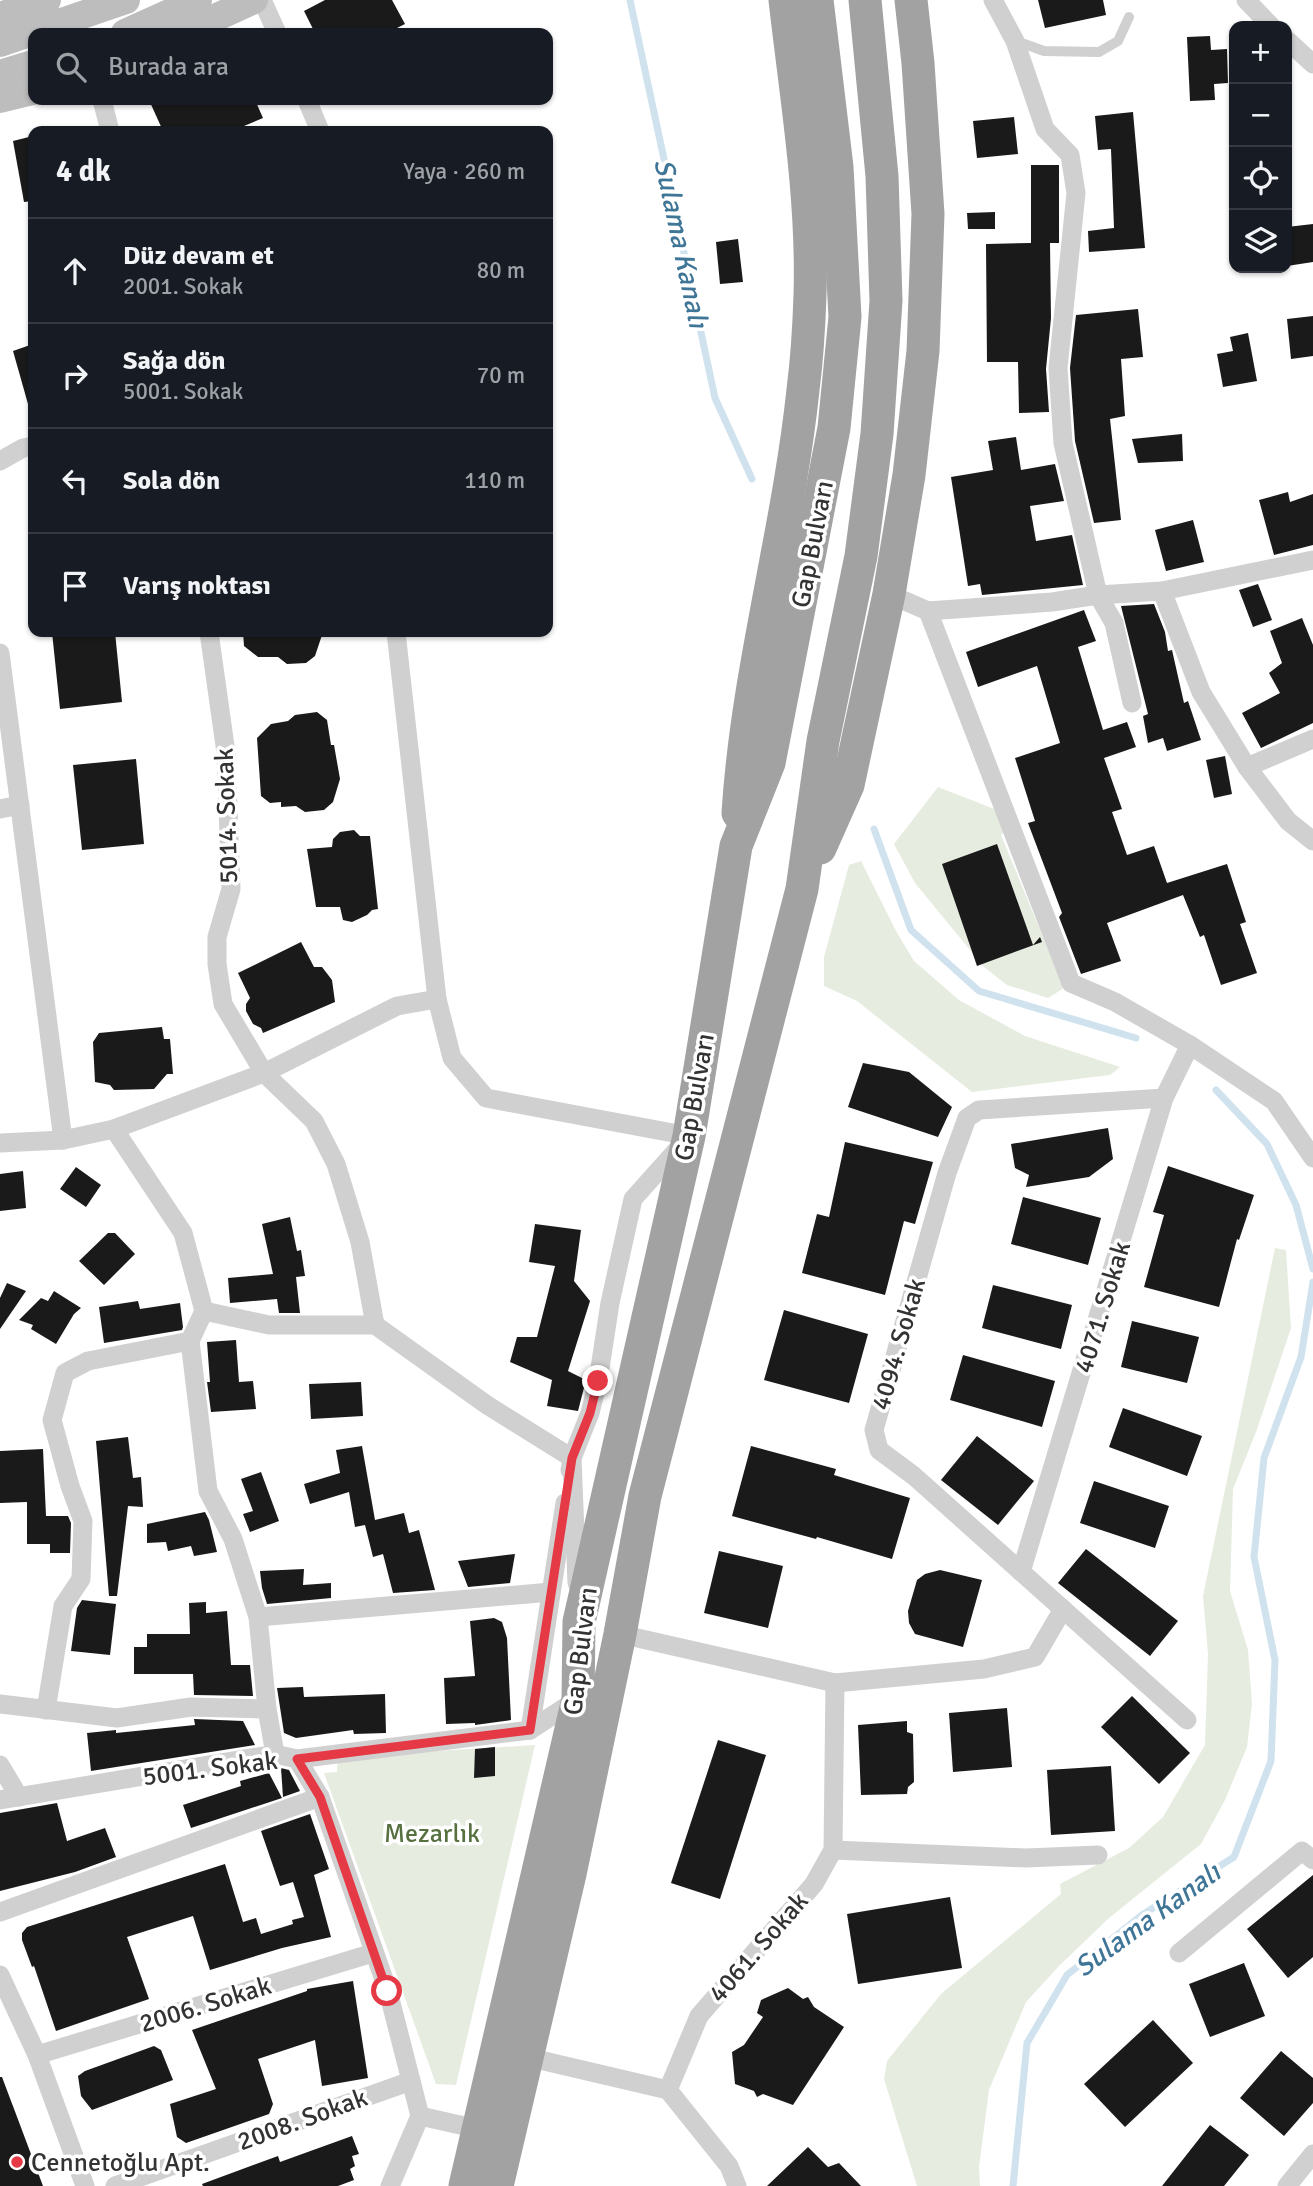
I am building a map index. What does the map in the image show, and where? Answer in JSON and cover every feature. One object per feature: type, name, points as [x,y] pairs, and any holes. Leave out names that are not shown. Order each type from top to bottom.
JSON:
[{"type":"highway","points":[[736,846],[742,761],[764,614],[789,490],[803,390],[810,294],[807,200],[785,0]]},
{"type":"highway","name":"Gap Bulvarı","points":[[465,2186],[578,1699],[579,1622],[689,1136],[736,846],[769,763],[834,428],[845,317],[837,167],[817,0]]},
{"type":"highway","name":"Gap Bulvarı","points":[[497,2186],[570,1874],[620,1634],[645,1496],[802,889],[823,741],[861,556],[877,434],[886,287],[882,176],[865,0]]},
{"type":"highway","points":[[802,889],[848,785],[889,594],[909,475],[924,337],[928,214],[911,0]]},
{"type":"main road","points":[[0,16],[47,0]]},
{"type":"main road","points":[[44,28],[126,0]]},
{"type":"main road","points":[[136,28],[198,0]]},
{"type":"main road","points":[[193,28],[254,0]]},
{"type":"main road","points":[[0,43],[28,33]]},
{"type":"main road","points":[[0,74],[28,66]]},
{"type":"main road","points":[[0,99],[28,92]]},
{"type":"street","points":[[262,0],[275,28]]},
{"type":"street","points":[[993,0],[1015,41],[1045,129],[1070,155],[1076,193],[1058,368],[1063,443],[1098,595],[1114,623],[1132,703]]},
{"type":"street","points":[[1245,0],[1267,21]]},
{"type":"street","points":[[1292,45],[1313,64]]},
{"type":"street","points":[[104,105],[109,126]]},
{"type":"street","points":[[309,105],[318,126]]},
{"type":"street","points":[[0,461],[28,447]]},
{"type":"street","points":[[889,594],[928,611],[1052,602],[1098,595],[1162,591],[1313,560]]},
{"type":"street","points":[[1162,591],[1201,692],[1247,767],[1288,821],[1313,841]]},
{"type":"street","points":[[928,611],[1070,983],[1115,1002],[1190,1045],[1274,1101],[1313,1158]]},
{"type":"street","name":"5014. Sokak","points":[[210,637],[226,753],[231,889],[217,937],[223,1004],[264,1073],[314,1121],[336,1164],[360,1242],[375,1325]]},
{"type":"street","points":[[397,637],[437,999],[452,1058],[486,1098],[689,1136]]},
{"type":"street","points":[[0,653],[63,1140]]},
{"type":"street","points":[[1247,767],[1313,739]]},
{"type":"street","points":[[0,809],[20,805]]},
{"type":"street","points":[[0,1143],[63,1140],[114,1129],[264,1073],[397,1006],[437,999]]},
{"type":"street","name":"4071. Sokak","points":[[1021,1572],[1164,1098],[1190,1045]]},
{"type":"street","name":"4094. Sokak","points":[[1164,1098],[979,1110],[967,1118],[947,1173],[874,1430],[879,1450],[914,1476],[1187,1720]]},
{"type":"street","points":[[114,1129],[183,1233],[204,1311],[190,1341],[208,1491],[233,1539],[258,1617],[267,1709],[275,1754]]},
{"type":"street","points":[[530,1730],[572,1458],[590,1413],[598,1381],[610,1303],[634,1199],[689,1136]]},
{"type":"street","points":[[204,1311],[269,1325],[375,1325],[487,1405],[572,1458]]},
{"type":"street","points":[[46,1710],[63,1606],[81,1579],[83,1521],[70,1486],[52,1420],[65,1373],[88,1361],[190,1341]]},
{"type":"street","points":[[572,1458],[579,1622]]},
{"type":"street","points":[[258,1617],[551,1592]]},
{"type":"street","points":[[620,1634],[835,1683],[984,1669],[1035,1657],[1063,1609]]},
{"type":"street","name":"4061. Sokak","points":[[668,2090],[699,2015],[814,1884],[833,1850],[835,1683]]},
{"type":"street","name":"5001. Sokak","points":[[10,1799],[275,1754],[297,1759],[530,1730],[578,1699]]},
{"type":"street","points":[[0,1704],[117,1718],[191,1707],[267,1709]]},
{"type":"street","points":[[297,1759],[320,1797],[387,1991],[420,2116],[390,2186]]},
{"type":"street","points":[[0,1765],[10,1799]]},
{"type":"street","points":[[0,1912],[320,1797]]},
{"type":"street","points":[[833,1850],[1026,1858],[1098,1855]]},
{"type":"street","points":[[1179,1953],[1302,1851],[1313,1860]]},
{"type":"street","name":"2006. Sokak","points":[[37,2055],[373,1953]]},
{"type":"street","points":[[0,1975],[37,2055],[85,2186]]},
{"type":"street","points":[[527,2057],[668,2090],[729,2166],[737,2186]]},
{"type":"street","name":"2008. Sokak","points":[[115,2186],[411,2081]]},
{"type":"street","points":[[420,2116],[478,2129]]},
{"type":"street","points":[[1287,2186],[1313,2154]]},
{"type":"lane","points":[[1015,41],[1044,51],[1099,52],[1118,41],[1129,17]]},
{"type":"green space","points":[[938,787],[1002,812],[1006,830],[1001,835],[1064,988],[1048,998],[1007,985],[984,967],[915,883],[894,844]]},
{"type":"green space","points":[[861,861],[914,961],[959,1000],[1025,1036],[1120,1067],[1110,1075],[972,1092],[857,1001],[824,986],[824,957],[849,865]]},
{"type":"green space","points":[[1275,1248],[1286,1250],[1291,1328],[1256,1432],[1233,1489],[1230,1591],[1248,1650],[1252,1704],[1247,1747],[1225,1800],[1201,1844],[1109,1918],[1026,2002],[989,2090],[979,2167],[980,2186],[917,2186],[884,2079],[887,2061],[941,1994],[1061,1894],[1060,1884],[1129,1848],[1163,1817],[1205,1745],[1208,1654],[1203,1596]]},
{"type":"green space","name":"Mezarlık","points":[[535,1745],[456,2085],[436,2084],[324,1773],[337,1772],[338,1757]]},
{"type":"building","points":[[325,0],[392,0],[405,24],[397,28],[312,28],[304,11]]},
{"type":"building","points":[[1038,0],[1103,0],[1106,15],[1045,28]]},
{"type":"building","points":[[1210,36],[1211,50],[1227,49],[1228,83],[1214,84],[1215,100],[1190,101],[1187,37]]},
{"type":"building","points":[[151,105],[257,105],[263,118],[244,126],[161,126]]},
{"type":"building","points":[[1133,112],[1145,248],[1089,252],[1088,231],[1114,228],[1111,149],[1098,150],[1095,116]]},
{"type":"building","points":[[1014,117],[1018,154],[977,158],[973,121]]},
{"type":"building","points":[[28,137],[28,202],[24,202],[13,141]]},
{"type":"building","points":[[1031,165],[1059,165],[1059,243],[1050,243],[1051,318],[1046,369],[1049,412],[1019,413],[1018,362],[987,362],[986,244],[1031,243]]},
{"type":"building","points":[[995,212],[995,229],[968,229],[967,213]]},
{"type":"building","points":[[1313,224],[1313,262],[1292,265],[1292,226]]},
{"type":"building","points":[[738,239],[743,282],[720,284],[716,242]]},
{"type":"building","points":[[1138,309],[1143,357],[1121,359],[1125,416],[1110,419],[1121,520],[1094,523],[1075,441],[1070,368],[1076,315]]},
{"type":"building","points":[[1313,316],[1313,356],[1291,359],[1287,319]]},
{"type":"building","points":[[1248,333],[1257,381],[1223,387],[1217,354],[1233,351],[1230,337]]},
{"type":"building","points":[[28,346],[28,404],[13,351]]},
{"type":"building","points":[[1182,434],[1183,461],[1138,463],[1132,439]]},
{"type":"building","points":[[1016,437],[1021,470],[1055,464],[1064,501],[1030,506],[1036,541],[1072,535],[1083,585],[982,595],[980,584],[968,586],[951,477],[993,470],[988,441]]},
{"type":"building","points":[[1288,492],[1290,502],[1313,494],[1313,545],[1274,555],[1259,500]]},
{"type":"building","points":[[1193,520],[1204,562],[1166,571],[1155,530]]},
{"type":"building","points":[[1258,584],[1272,620],[1253,627],[1239,590]]},
{"type":"building","points":[[1154,604],[1165,632],[1168,651],[1172,650],[1184,703],[1188,701],[1201,740],[1167,751],[1163,738],[1148,743],[1143,716],[1148,714],[1121,606]]},
{"type":"building","points":[[1084,610],[1096,641],[1078,647],[1103,730],[1127,722],[1136,747],[1104,758],[1122,809],[1112,812],[1127,855],[1154,846],[1167,883],[1227,864],[1246,922],[1240,924],[1257,973],[1221,985],[1204,935],[1200,937],[1183,895],[1107,923],[1121,961],[1081,974],[1059,917],[1062,913],[1028,823],[1035,821],[1015,758],[1060,743],[1037,666],[978,687],[966,652]]},
{"type":"building","points":[[1302,618],[1313,645],[1313,723],[1261,748],[1242,713],[1280,693],[1269,673],[1282,663],[1270,631]]},
{"type":"building","points":[[53,637],[116,637],[122,702],[60,709]]},
{"type":"building","points":[[243,637],[321,637],[315,656],[306,663],[287,664],[278,657],[258,657],[244,646]]},
{"type":"building","points":[[317,712],[327,720],[331,745],[334,745],[340,779],[333,802],[324,810],[305,812],[296,806],[281,807],[281,802],[270,803],[261,796],[257,738],[271,724],[288,721],[295,715]]},
{"type":"building","points":[[1225,756],[1232,794],[1214,798],[1206,760]]},
{"type":"building","points":[[136,759],[144,844],[82,850],[73,765]]},
{"type":"building","points":[[354,830],[360,836],[370,836],[378,909],[352,922],[343,920],[340,907],[316,907],[307,849],[332,847],[333,839],[340,832]]},
{"type":"building","points":[[997,844],[1033,945],[1040,937],[1042,942],[977,966],[942,864]]},
{"type":"building","points":[[301,942],[314,967],[322,967],[332,980],[335,1002],[263,1033],[261,1028],[253,1024],[246,1011],[250,998],[238,973]]},
{"type":"building","points":[[162,1027],[164,1039],[170,1039],[173,1074],[167,1074],[154,1089],[114,1090],[110,1085],[95,1082],[93,1042],[99,1033]]},
{"type":"building","points":[[863,1063],[909,1072],[952,1107],[938,1137],[848,1107]]},
{"type":"building","points":[[1108,1128],[1113,1159],[1089,1177],[1026,1187],[1029,1175],[1015,1168],[1011,1144]]},
{"type":"building","points":[[845,1142],[933,1162],[915,1224],[904,1221],[885,1295],[802,1273],[817,1214],[829,1217]]},
{"type":"building","points":[[1168,1166],[1254,1195],[1239,1240],[1237,1239],[1219,1307],[1144,1287],[1164,1215],[1153,1212]]},
{"type":"building","points":[[76,1167],[101,1185],[86,1207],[60,1189]]},
{"type":"building","points":[[23,1171],[26,1208],[0,1211],[0,1174]]},
{"type":"building","points":[[1023,1197],[1101,1218],[1088,1265],[1011,1244]]},
{"type":"building","points":[[290,1217],[297,1251],[301,1250],[305,1276],[296,1277],[300,1313],[279,1313],[277,1299],[230,1303],[228,1278],[273,1274],[262,1224]]},
{"type":"building","points":[[535,1224],[581,1230],[574,1281],[590,1301],[568,1371],[586,1380],[578,1411],[547,1406],[552,1380],[510,1362],[517,1337],[537,1337],[555,1266],[529,1262]]},
{"type":"building","points":[[108,1233],[115,1233],[135,1254],[104,1285],[79,1261]]},
{"type":"building","points":[[7,1283],[26,1291],[0,1329],[0,1298]]},
{"type":"building","points":[[993,1285],[1072,1305],[1061,1349],[982,1328]]},
{"type":"building","points":[[54,1291],[81,1308],[74,1314],[56,1344],[31,1329],[33,1325],[19,1320],[41,1298],[48,1301]]},
{"type":"building","points":[[138,1301],[140,1309],[180,1303],[182,1330],[104,1343],[99,1307]]},
{"type":"building","points":[[784,1310],[868,1334],[849,1403],[764,1380]]},
{"type":"building","points":[[1132,1321],[1199,1337],[1187,1383],[1121,1367]]},
{"type":"building","points":[[236,1340],[239,1382],[253,1381],[256,1409],[211,1412],[207,1382],[210,1382],[207,1342]]},
{"type":"building","points":[[963,1355],[1055,1381],[1042,1427],[950,1400]]},
{"type":"building","points":[[361,1382],[363,1416],[311,1419],[309,1384]]},
{"type":"building","points":[[1123,1408],[1202,1436],[1187,1476],[1109,1447]]},
{"type":"building","points":[[977,1436],[1034,1481],[998,1525],[941,1480]]},
{"type":"building","points":[[128,1437],[133,1478],[141,1477],[143,1507],[128,1506],[117,1596],[109,1596],[96,1441]]},
{"type":"building","points":[[362,1446],[375,1520],[404,1513],[409,1533],[419,1530],[435,1590],[393,1593],[383,1554],[373,1557],[365,1525],[355,1527],[349,1492],[310,1504],[304,1484],[340,1473],[336,1450]]},
{"type":"building","points":[[751,1446],[836,1469],[834,1475],[910,1498],[892,1559],[732,1516]]},
{"type":"building","points":[[43,1449],[46,1516],[68,1516],[71,1523],[70,1553],[50,1553],[50,1544],[27,1544],[27,1502],[0,1503],[0,1451]]},
{"type":"building","points":[[261,1472],[279,1521],[250,1532],[243,1514],[253,1511],[241,1479]]},
{"type":"building","points":[[1094,1481],[1169,1506],[1155,1548],[1080,1523]]},
{"type":"building","points":[[205,1512],[217,1552],[194,1556],[191,1546],[168,1551],[166,1542],[147,1543],[147,1524]]},
{"type":"building","points":[[1086,1549],[1178,1621],[1150,1656],[1058,1583]]},
{"type":"building","points":[[719,1551],[783,1566],[768,1628],[704,1613]]},
{"type":"building","points":[[515,1554],[510,1583],[468,1587],[458,1561]]},
{"type":"building","points":[[304,1569],[303,1585],[331,1583],[331,1598],[267,1604],[260,1571]]},
{"type":"building","points":[[940,1570],[982,1580],[963,1647],[915,1634],[909,1623],[908,1611],[917,1580],[925,1574]]},
{"type":"building","points":[[82,1600],[116,1604],[110,1655],[71,1651],[77,1608]]},
{"type":"building","points":[[206,1602],[206,1613],[227,1611],[231,1665],[250,1665],[253,1696],[194,1695],[193,1674],[134,1674],[134,1647],[147,1647],[147,1634],[190,1634],[189,1603]]},
{"type":"building","points":[[494,1618],[502,1622],[507,1638],[511,1720],[475,1725],[446,1724],[444,1678],[475,1676],[470,1621]]},
{"type":"building","points":[[303,1687],[304,1697],[385,1694],[386,1733],[354,1734],[353,1730],[296,1738],[284,1733],[277,1688]]},
{"type":"building","points":[[1132,1696],[1190,1753],[1159,1784],[1101,1727]]},
{"type":"building","points":[[1007,1708],[1012,1767],[953,1772],[949,1713]]},
{"type":"building","points":[[194,1719],[243,1721],[255,1745],[91,1771],[87,1733],[116,1730],[116,1733],[195,1725]]},
{"type":"building","points":[[907,1721],[907,1732],[913,1734],[914,1782],[908,1787],[907,1794],[861,1795],[858,1725]]},
{"type":"building","points":[[718,1740],[766,1755],[720,1899],[671,1883]]},
{"type":"building","points":[[495,1747],[495,1776],[474,1778],[475,1749]]},
{"type":"building","points":[[1111,1766],[1115,1831],[1051,1835],[1047,1770]]},
{"type":"building","points":[[281,1768],[289,1770],[300,1791],[283,1797]]},
{"type":"building","points":[[269,1773],[282,1798],[191,1828],[183,1805],[241,1786],[240,1781]]},
{"type":"building","points":[[57,1803],[67,1841],[105,1828],[116,1857],[75,1872],[0,1891],[0,1813]]},
{"type":"building","points":[[310,1814],[329,1869],[314,1875],[331,1937],[282,1948],[210,1970],[193,1916],[127,1937],[149,1999],[56,2031],[34,1966],[32,1967],[22,1940],[22,1933],[27,1927],[225,1864],[243,1922],[256,1918],[261,1934],[293,1924],[292,1920],[304,1917],[293,1882],[280,1886],[261,1831]]},
{"type":"building","points":[[1313,1875],[1313,1957],[1288,1978],[1247,1929]]},
{"type":"building","points":[[950,1897],[962,1968],[858,1984],[847,1914]]},
{"type":"building","points":[[1244,1963],[1265,2016],[1210,2037],[1189,1984]]},
{"type":"building","points":[[353,1981],[368,2078],[322,2086],[315,2040],[258,2059],[273,2104],[269,2114],[186,2143],[177,2137],[170,2104],[216,2089],[192,2030],[307,1989]]},
{"type":"building","points":[[788,1988],[803,1999],[808,1997],[814,2007],[844,2027],[793,2105],[763,2094],[757,2097],[754,2091],[735,2084],[732,2052],[744,2045],[763,2017],[757,2013],[761,2000]]},
{"type":"building","points":[[1153,2020],[1193,2063],[1125,2127],[1084,2084]]},
{"type":"building","points":[[154,2046],[161,2050],[173,2080],[92,2110],[81,2096],[78,2076]]},
{"type":"building","points":[[1281,2051],[1313,2078],[1313,2103],[1284,2136],[1240,2098]]},
{"type":"building","name":"Cennetoğlu Apt.","points":[[2,2077],[43,2186],[0,2186]]},
{"type":"building","points":[[1210,2125],[1249,2155],[1224,2186],[1162,2186]]},
{"type":"building","points":[[352,2136],[359,2154],[352,2156],[355,2166],[350,2169],[354,2180],[338,2186],[202,2184],[278,2156],[280,2162]]},
{"type":"building","points":[[808,2147],[828,2167],[839,2163],[861,2186],[767,2186]]},
{"type":"waterway","name":"Sulama Kanalı","points":[[630,0],[715,398],[752,479]]},
{"type":"waterway","name":"Sulama Kanalı","points":[[874,829],[911,930],[979,991],[1136,1038]]},
{"type":"waterway","name":"Sulama Kanalı","points":[[1216,1090],[1267,1144],[1296,1205],[1313,1269]]},
{"type":"waterway","name":"Sulama Kanalı","points":[[1013,2186],[1027,2043],[1067,1975],[1142,1915],[1234,1857],[1271,1761],[1275,1660],[1254,1557],[1264,1458],[1301,1357],[1313,1282]]},
{"type":"place","name":"Cennetoğlu Apt.","points":[[17,2162]]},
{"type":"route","points":[[387,1991],[320,1797],[297,1759],[530,1730],[572,1458],[590,1413],[598,1381]]}]
